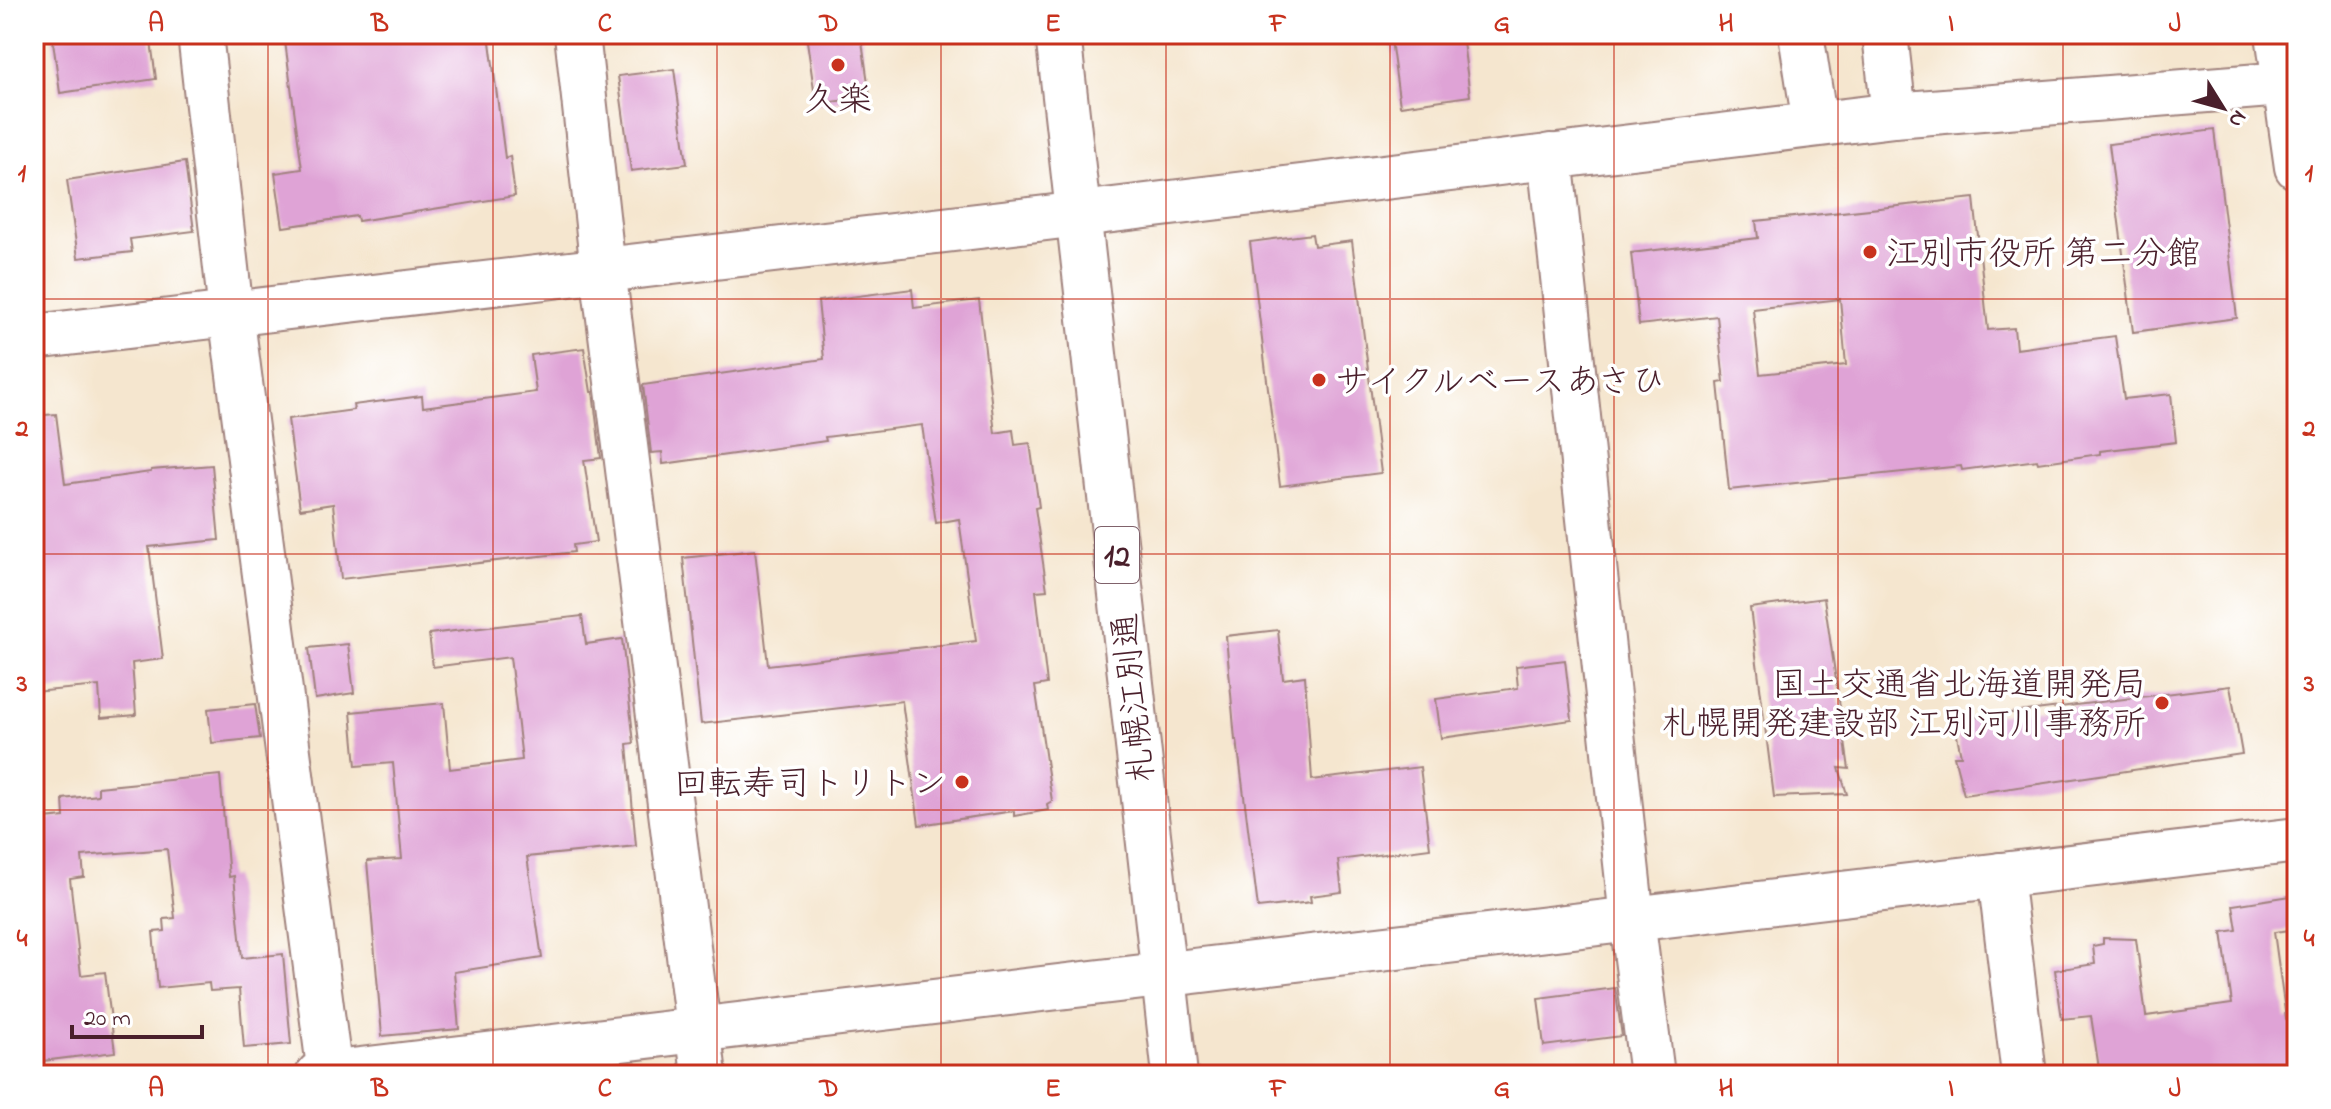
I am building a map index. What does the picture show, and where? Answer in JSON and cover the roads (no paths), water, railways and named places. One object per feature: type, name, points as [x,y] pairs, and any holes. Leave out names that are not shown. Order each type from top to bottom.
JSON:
[{"type":"main road","points":[[200,34],[231,313],[326,1075],[2297,840]]},
{"type":"main road","points":[[577,34],[603,270],[704,1075]]},
{"type":"main road","name":"札幌江別通","points":[[1058,34],[1175,1075]]},
{"type":"main road","points":[[1801,34],[1815,124]]},
{"type":"main road","points":[[1885,34],[1894,115]]},
{"type":"main road","points":[[2278,34],[2291,84],[2297,167]]},
{"type":"main road","points":[[34,337],[1894,115],[2291,84]]},
{"type":"main road","points":[[1550,156],[1632,919],[1652,1075]]},
{"type":"main road","points":[[2000,875],[2024,1075]]},
{"type":"place","name":"久楽","points":[[838,65]]},
{"type":"place","name":"江別市役所 第二分館","points":[[1870,252]]},
{"type":"place","name":"サイクルベースあさひ","points":[[1319,380]]},
{"type":"place","name":"国土交通省北海道開発局 札幌開発建設部 江別河川事務所","points":[[2162,703]]},
{"type":"place","name":"回転寿司トリトン","points":[[962,782]]}]
